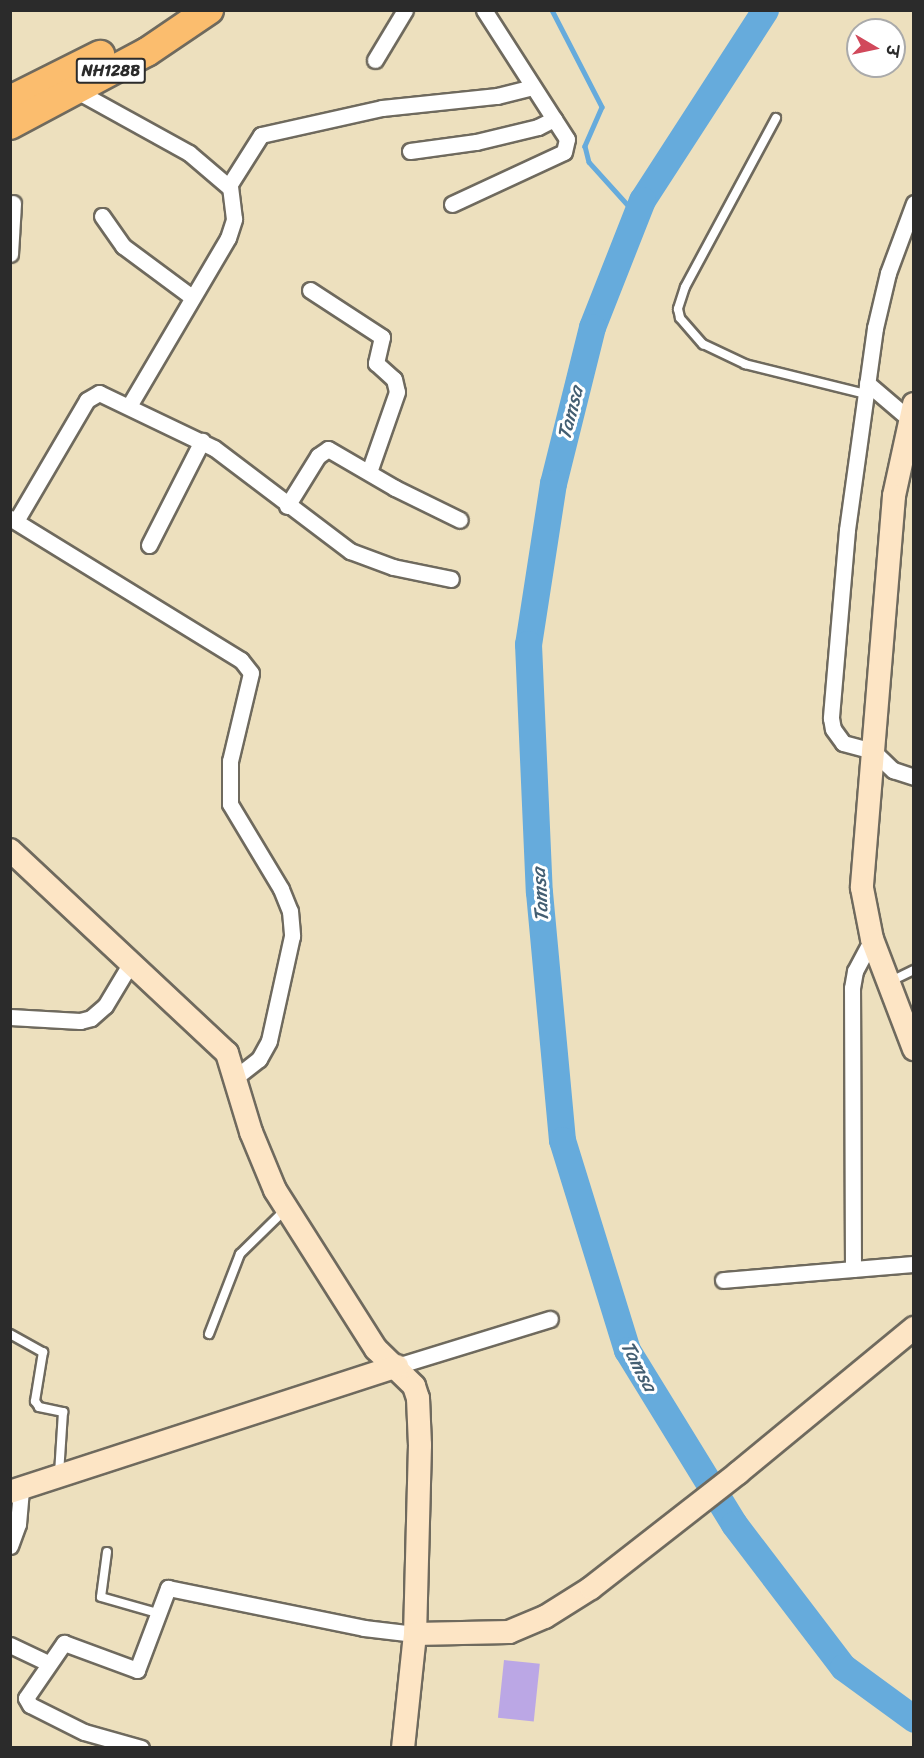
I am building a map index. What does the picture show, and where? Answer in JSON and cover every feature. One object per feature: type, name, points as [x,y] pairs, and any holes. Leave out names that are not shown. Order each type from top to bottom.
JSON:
[{"type":"highway","name":"NH128B","points":[[10,99],[180,10]]},
{"type":"highway","name":"NH128B","points":[[10,125],[147,52],[209,10]]},
{"type":"street","points":[[375,60],[405,10]]},
{"type":"street","points":[[452,204],[564,152],[567,139],[484,10]]},
{"type":"street","points":[[129,406],[234,225],[230,188],[256,140],[266,133],[382,108],[497,96],[532,87]]},
{"type":"street","points":[[75,90],[189,153],[230,188]]},
{"type":"street","points":[[410,151],[476,142],[538,127],[554,118]]},
{"type":"street","points":[[914,202],[888,273],[866,388],[847,530],[831,718],[837,738],[849,746],[873,751],[893,770],[914,777]]},
{"type":"street","points":[[10,254],[13,203]]},
{"type":"street","points":[[102,216],[123,246],[192,297]]},
{"type":"street","points":[[310,290],[382,336],[376,363],[394,379],[397,392],[369,472]]},
{"type":"street","points":[[866,388],[912,416],[894,496],[862,888],[872,939],[890,981],[914,1049]]},
{"type":"street","points":[[237,1076],[259,1059],[269,1041],[292,936],[290,911],[281,889],[230,804],[231,753],[251,673],[240,660],[13,520],[91,394],[99,393],[202,441],[331,540],[362,556],[451,579]]},
{"type":"street","points":[[149,545],[202,441]]},
{"type":"street","points":[[287,506],[324,450],[335,451],[369,472],[460,520]]},
{"type":"street","points":[[10,850],[132,961],[227,1053],[237,1076],[251,1132],[286,1209],[371,1342],[409,1378],[418,1398],[415,1634],[403,1748]]},
{"type":"street","points":[[853,1269],[852,988],[855,971],[872,939]]},
{"type":"street","points":[[10,1017],[80,1022],[91,1018],[105,1006],[132,961]]},
{"type":"street","points":[[723,1280],[914,1264]]},
{"type":"street","points":[[10,1546],[18,1524],[16,1490],[397,1366],[550,1319]]},
{"type":"street","points":[[141,1748],[84,1732],[30,1705],[26,1698],[60,1646],[68,1644],[137,1670],[168,1588],[415,1634],[509,1632],[555,1611],[591,1588],[738,1473],[914,1328]]},
{"type":"street","points":[[10,1645],[48,1662]]},
{"type":"lane","points":[[776,118],[685,287],[678,309],[681,318],[704,344],[738,361],[866,388]]},
{"type":"lane","points":[[890,981],[914,970]]},
{"type":"lane","points":[[209,1334],[240,1254],[286,1209]]},
{"type":"lane","points":[[10,1334],[43,1352],[35,1401],[39,1407],[63,1412],[59,1475]]},
{"type":"lane","points":[[107,1552],[101,1597],[157,1613]]},
{"type":"building","points":[[504,1660],[540,1664],[534,1721],[498,1718]]},
{"type":"waterway","points":[[552,10],[602,107],[585,146],[589,162],[636,214]]},
{"type":"waterway","name":"Tamsa","points":[[765,10],[642,200],[592,327],[553,483],[528,644],[539,892],[562,1140],[627,1350],[734,1524],[843,1667],[914,1719]]}]
